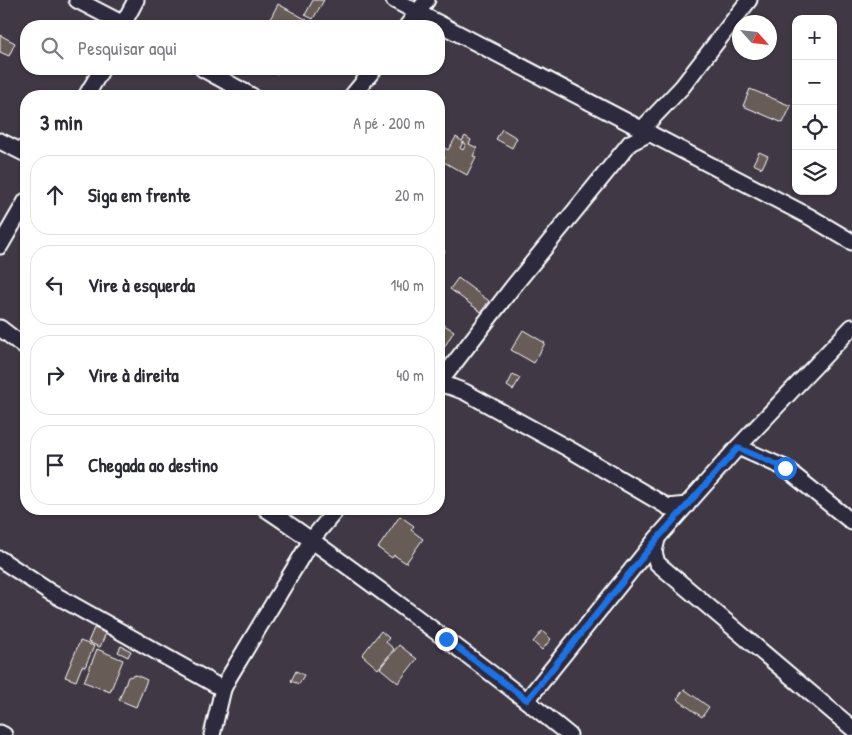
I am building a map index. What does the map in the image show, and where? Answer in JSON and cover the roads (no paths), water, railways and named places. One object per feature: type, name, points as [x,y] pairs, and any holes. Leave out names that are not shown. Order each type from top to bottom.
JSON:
[{"type":"street","points":[[78,0],[113,20]]},
{"type":"street","points":[[127,20],[136,0]]},
{"type":"street","points":[[394,0],[431,20]]},
{"type":"street","points":[[412,20],[427,0]]},
{"type":"street","points":[[445,376],[512,288],[630,143],[646,131],[749,0]]},
{"type":"street","points":[[445,27],[646,131],[852,242]]},
{"type":"street","points":[[90,90],[98,75]]},
{"type":"street","points":[[214,75],[241,90]]},
{"type":"street","points":[[357,90],[369,75]]},
{"type":"street","points":[[628,122],[630,143]]},
{"type":"street","points":[[0,141],[20,151]]},
{"type":"street","points":[[0,246],[20,211]]},
{"type":"street","points":[[852,327],[687,505],[670,514],[658,538],[654,552],[657,563],[852,728]]},
{"type":"street","points":[[0,328],[20,343]]},
{"type":"street","points":[[445,385],[452,386],[569,449],[670,514]]},
{"type":"street","points":[[738,448],[785,468],[852,522]]},
{"type":"street","points":[[275,515],[312,539],[527,700],[569,735]]},
{"type":"street","points":[[212,735],[223,689],[312,539],[332,515]]},
{"type":"street","points":[[527,700],[658,538]]},
{"type":"street","points":[[0,559],[50,592],[223,689]]},
{"type":"street","points":[[0,733],[4,735]]}]
